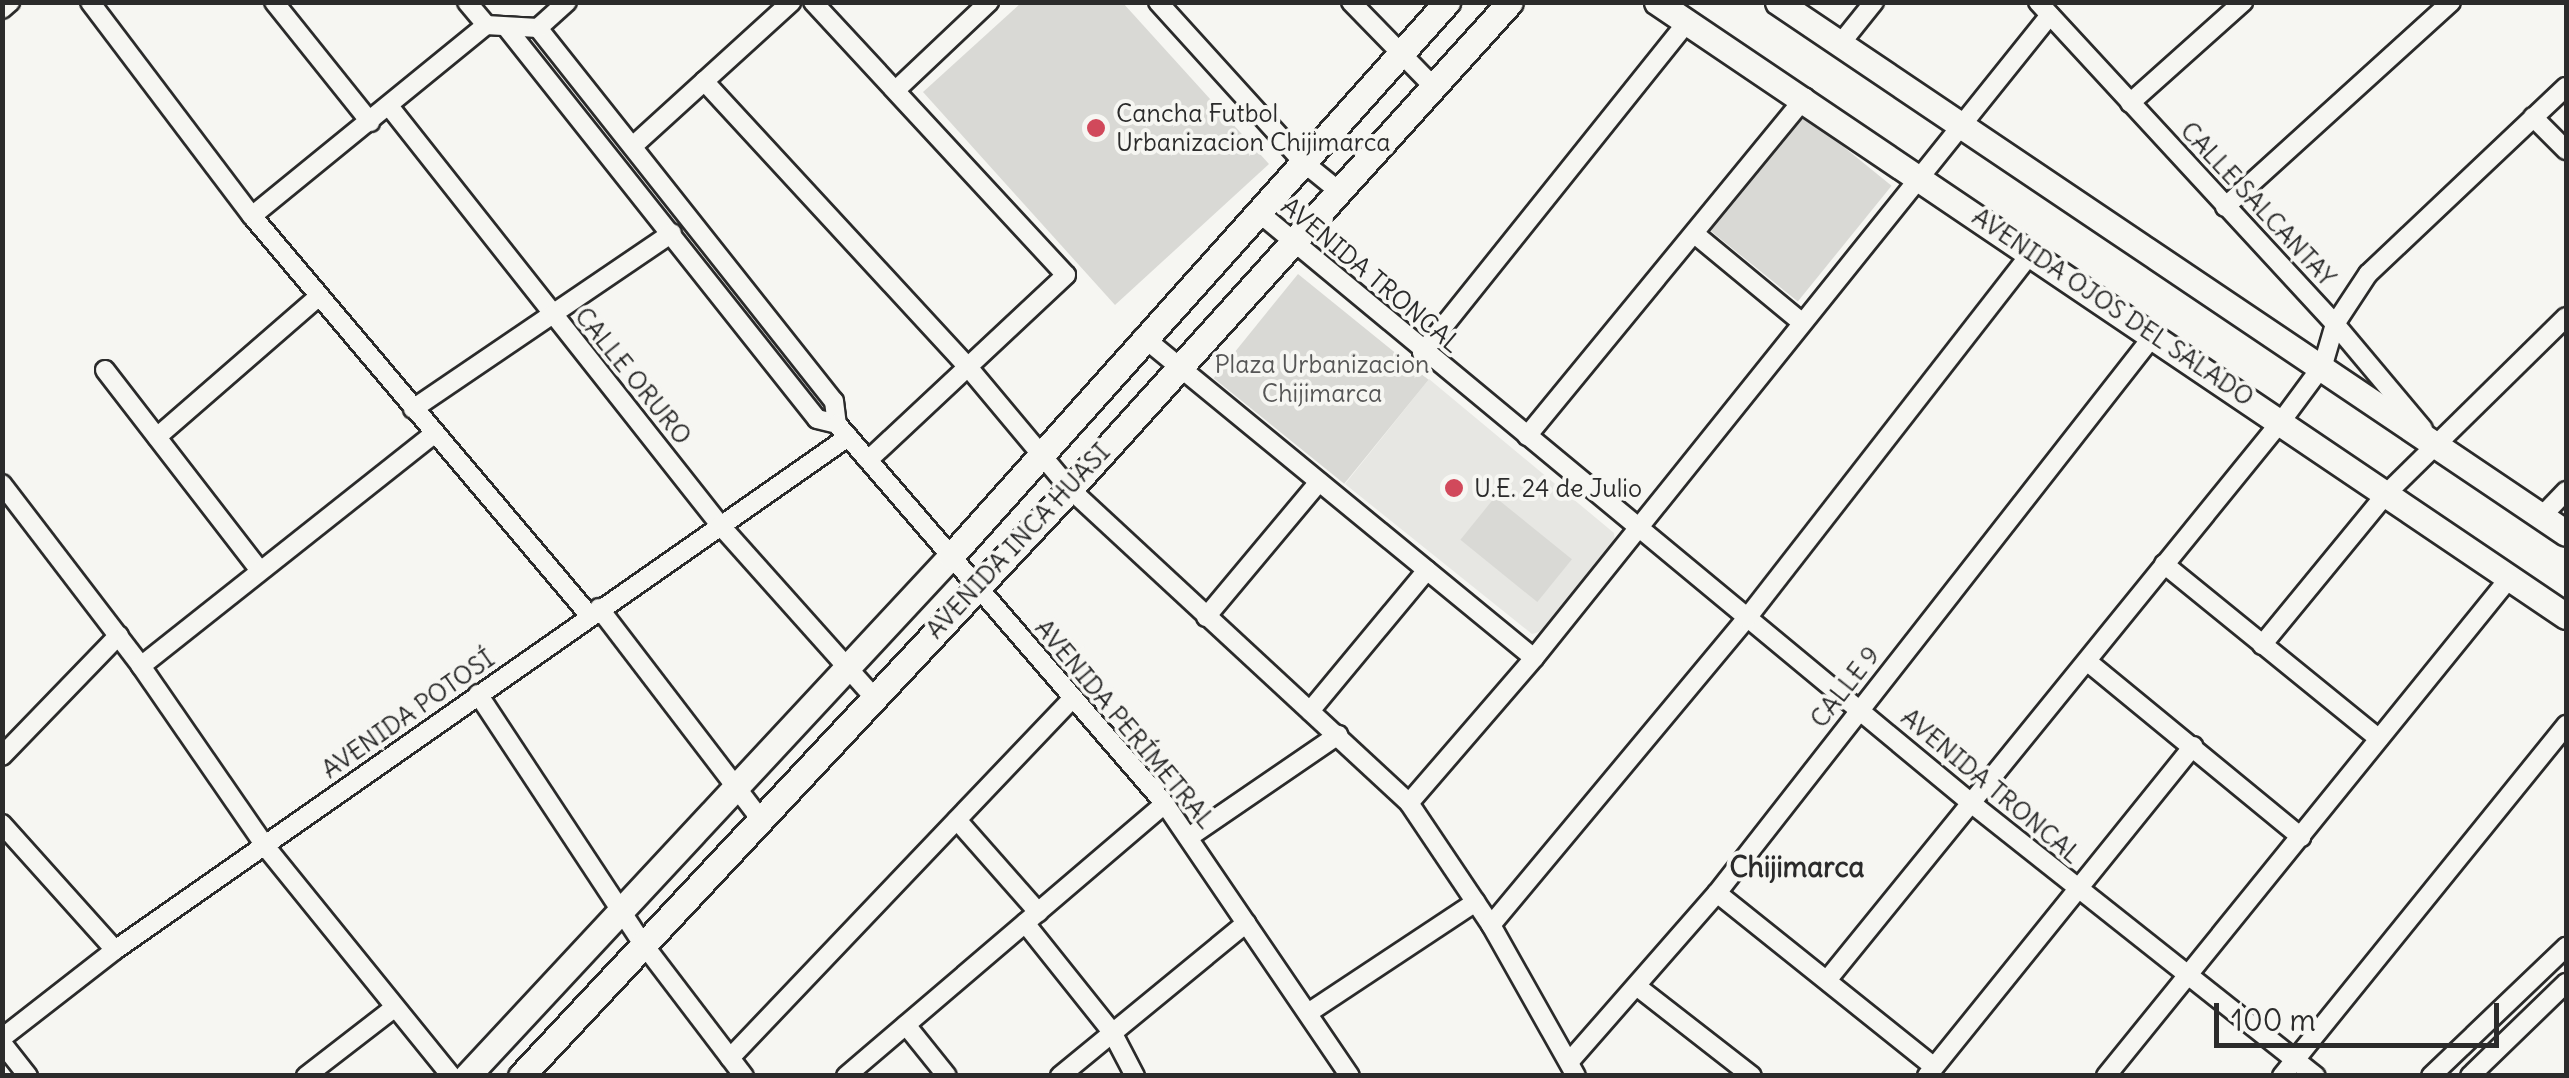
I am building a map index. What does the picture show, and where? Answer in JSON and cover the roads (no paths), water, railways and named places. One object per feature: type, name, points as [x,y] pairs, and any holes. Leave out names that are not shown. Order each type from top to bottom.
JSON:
[{"type":"street","points":[[2,9],[10,2]]},
{"type":"street","points":[[90,2],[252,216],[434,434],[594,612],[732,789],[759,817]]},
{"type":"street","points":[[274,2],[370,122]]},
{"type":"street","points":[[467,2],[486,26]]},
{"type":"street","points":[[252,216],[486,26],[538,28],[567,2]]},
{"type":"street","points":[[633,146],[792,2]]},
{"type":"street","points":[[813,2],[1066,275],[868,460]]},
{"type":"street","points":[[897,89],[989,2]]},
{"type":"street","points":[[1158,2],[1303,162],[1340,192]]},
{"type":"street","points":[[1352,2],[1434,87]]},
{"type":"street","name":"AVENIDA INCA HUASI","points":[[467,1076],[618,907],[951,556],[1143,337],[1447,2]]},
{"type":"street","name":"AVENIDA INCA HUASI","points":[[521,1076],[641,941],[1070,489],[1510,2]]},
{"type":"street","name":"AVENIDA OJOS DEL SALADO","points":[[1657,2],[1805,98],[2152,336],[2283,419],[2566,616]]},
{"type":"street","points":[[1778,2],[2323,365],[2566,533]]},
{"type":"street","points":[[1840,43],[1874,2]]},
{"type":"street","points":[[2130,103],[2243,2]]},
{"type":"street","points":[[2224,207],[2451,2]]},
{"type":"street","points":[[1409,803],[1640,528],[1800,321],[1961,125],[2044,9]]},
{"type":"street","name":"CALLE SALCANTAY","points":[[2044,9],[2335,324],[2436,444]]},
{"type":"street","points":[[1422,353],[1686,22]]},
{"type":"street","points":[[506,26],[816,419],[842,430]]},
{"type":"street","points":[[538,28],[834,401],[842,430]]},
{"type":"street","points":[[704,81],[968,367],[1070,489],[1409,803],[1492,925],[1573,1069]]},
{"type":"street","points":[[1828,980],[2283,419],[2323,365],[2335,324],[2368,274],[2566,87]]},
{"type":"street","points":[[1527,436],[1805,98]]},
{"type":"street","name":"CALLE ORURO","points":[[389,106],[720,525],[874,696]]},
{"type":"street","points":[[2533,117],[2566,150]]},
{"type":"street","name":"AVENIDA TRONCAL","points":[[1258,211],[1422,353],[2076,889],[2190,975],[2313,1076]]},
{"type":"street","points":[[413,408],[672,233]]},
{"type":"street","points":[[1696,235],[1800,321]]},
{"type":"street","points":[[1492,925],[1748,618],[2031,253]]},
{"type":"street","points":[[157,437],[318,296]]},
{"type":"street","points":[[2262,645],[2387,492],[2566,317]]},
{"type":"street","name":"CALLE 9","points":[[1573,1069],[1717,893],[2152,336]]},
{"type":"street","points":[[1143,337],[1176,368],[1534,658]]},
{"type":"street","points":[[105,370],[259,569]]},
{"type":"street","name":"AVENIDA PERÍMETRAL","points":[[842,430],[1165,804],[1350,1076]]},
{"type":"street","name":"AVENIDA POTOSÍ","points":[[2,1041],[115,950],[720,525],[842,430]]},
{"type":"street","points":[[142,666],[259,569],[434,434]]},
{"type":"street","points":[[1206,617],[1318,482]]},
{"type":"street","points":[[2,484],[8,506],[142,666],[265,846],[451,1076]]},
{"type":"street","points":[[2542,516],[2566,491]]},
{"type":"street","points":[[2164,564],[2380,739]]},
{"type":"street","points":[[1310,710],[1427,570]]},
{"type":"street","points":[[2106,1076],[2512,576]]},
{"type":"street","points":[[2,756],[118,635]]},
{"type":"street","points":[[2088,662],[2301,836]]},
{"type":"street","points":[[478,694],[641,941],[744,1076]]},
{"type":"street","points":[[730,1058],[1073,698]]},
{"type":"street","points":[[2282,1076],[2566,725]]},
{"type":"street","points":[[1189,838],[1338,735]]},
{"type":"street","points":[[1717,893],[1828,980],[1930,1071],[2193,746]]},
{"type":"street","points":[[846,1076],[1165,804]]},
{"type":"street","points":[[957,820],[1032,917],[1112,1032],[1135,1076]]},
{"type":"street","points":[[2,824],[9,844],[115,950]]},
{"type":"street","points":[[1308,1013],[1476,902]]},
{"type":"street","points":[[1060,1076],[1246,923]]},
{"type":"street","points":[[2431,1076],[2566,947]]},
{"type":"street","points":[[2470,1076],[2566,983]]},
{"type":"street","points":[[1638,988],[1752,1076]]},
{"type":"street","points":[[306,1076],[394,1008]]},
{"type":"street","points":[[906,1024],[946,1076]]},
{"type":"street","points":[[2,1041],[28,1076]]},
{"type":"place","name":"Cancha Futbol Urbanizacion Chijimarca","points":[[1096,128]]},
{"type":"place","name":"U.E. 24 de Julio","points":[[1454,488]]},
{"type":"district","name":"Chijimarca","points":[[1797,867]]},
{"type":"park label","name":"Plaza Urbanizacion Chijimarca","points":[[1322,380]]}]
